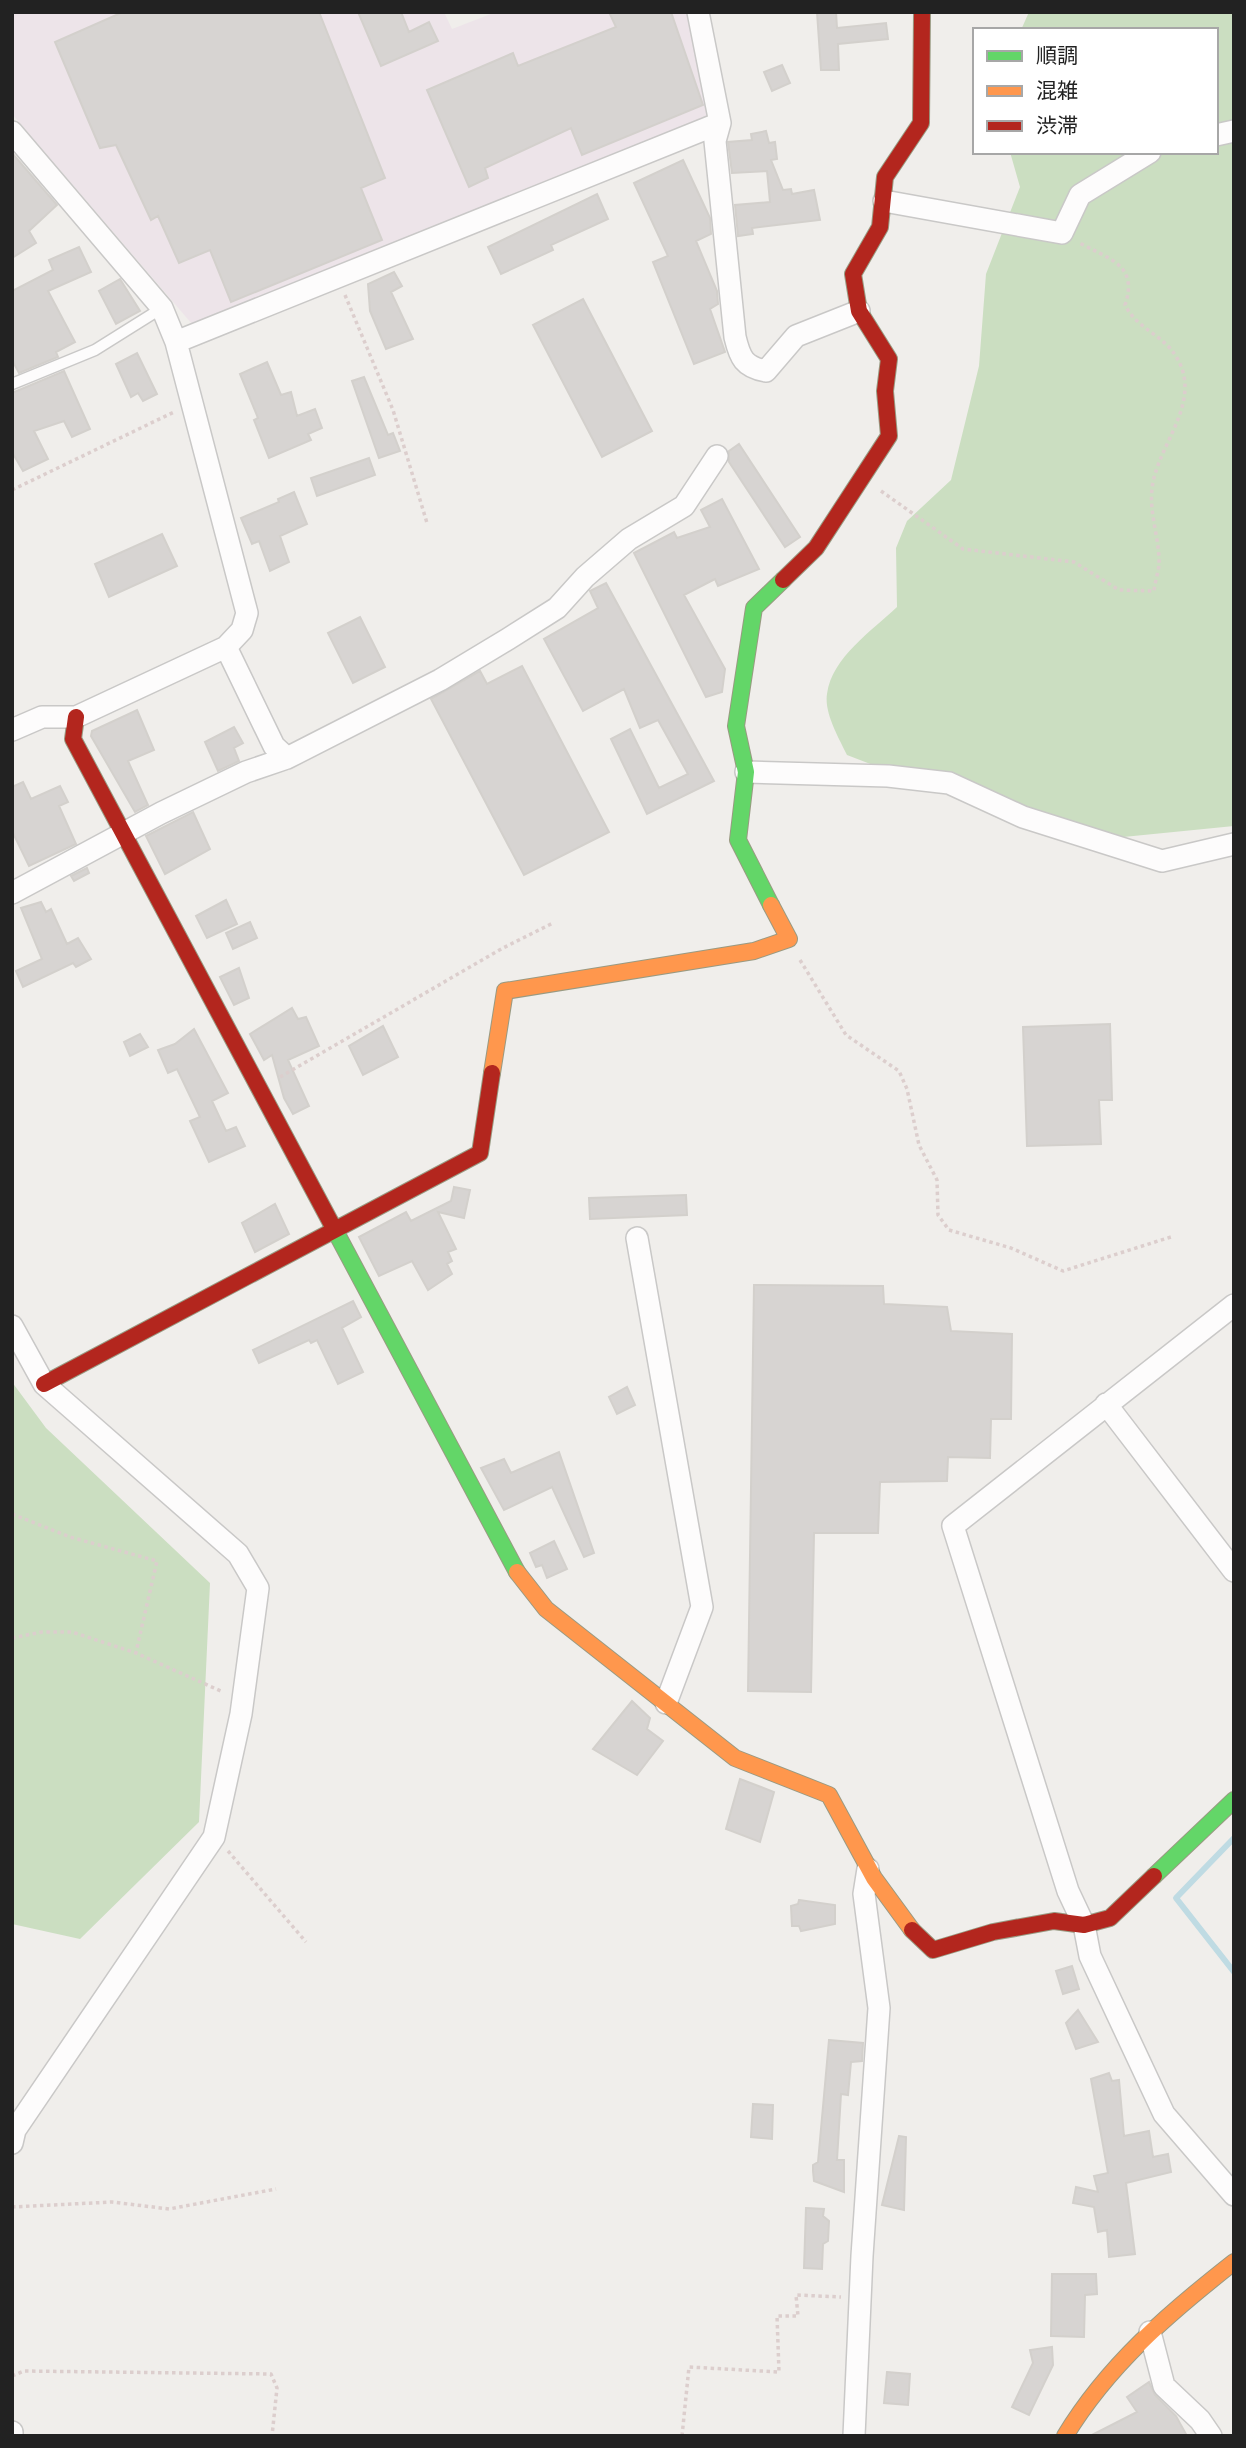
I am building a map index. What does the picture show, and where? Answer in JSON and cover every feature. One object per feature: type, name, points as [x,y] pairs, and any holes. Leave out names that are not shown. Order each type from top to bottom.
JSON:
[{"type":"street","points":[[698,12],[720,123],[715,141],[740,356],[749,368],[766,371],[796,336],[859,311]]},
{"type":"street","points":[[44,1384],[480,1153],[505,991],[754,951],[789,939],[738,840],[746,772],[736,726],[754,608],[816,548],[889,436],[885,391],[889,359],[859,311],[853,274],[880,227],[885,177],[921,123],[922,12]]},
{"type":"street","points":[[176,342],[720,123]]},
{"type":"street","points":[[12,132],[162,308],[176,342],[247,613],[242,630],[226,646],[76,717],[41,717],[12,730]]},
{"type":"street","points":[[884,201],[1062,233],[1080,195],[1147,154]]},
{"type":"street","points":[[12,892],[246,772],[287,758],[440,680],[549,614],[629,539],[684,506],[717,456]]},
{"type":"street","points":[[226,646],[274,746],[287,758]]},
{"type":"street","points":[[76,717],[73,739],[123,834],[516,1570],[546,1609],[735,1758],[829,1795],[868,1869],[915,1935],[933,1950],[993,1931],[1054,1921],[1084,1925],[1110,1918],[1234,1800]]},
{"type":"street","points":[[746,772],[888,776],[949,783],[1023,817],[1162,861],[1234,844]]},
{"type":"street","points":[[637,1238],[702,1607],[666,1703]]},
{"type":"street","points":[[1234,1305],[953,1526],[1068,1891],[1084,1925],[1090,1956],[1164,2114],[1234,2195]]},
{"type":"street","points":[[12,1326],[44,1384],[238,1554],[258,1588],[242,1714],[215,1837],[16,2130],[12,2143]]},
{"type":"street","points":[[1106,1404],[1234,1571]]},
{"type":"street","points":[[854,2436],[862,2256],[879,2008],[864,1894],[868,1869]]},
{"type":"street","points":[[1065,2436],[1098,2385],[1150,2332],[1234,2262]]},
{"type":"street","points":[[1150,2332],[1164,2386],[1200,2420],[1211,2436]]},
{"type":"lane","points":[[12,384],[95,351],[162,308]]},
{"type":"path","points":[[862,477],[963,549],[1074,562],[1119,590],[1154,591],[1159,565],[1152,489],[1171,430],[1186,399],[1183,371],[1164,339],[1133,321],[1125,305],[1131,286],[1124,267],[1062,233]]},
{"type":"path","points":[[337,277],[394,410],[428,523]]},
{"type":"path","points":[[12,490],[192,404]]},
{"type":"path","points":[[260,1089],[503,948],[553,923]]},
{"type":"path","points":[[789,939],[846,1035],[899,1071],[907,1088],[919,1144],[937,1180],[937,1215],[948,1230],[1011,1248],[1063,1271],[1174,1236]]},
{"type":"path","points":[[12,1514],[70,1537],[157,1561],[136,1653]]},
{"type":"path","points":[[12,1638],[42,1632],[72,1632],[136,1653],[227,1693],[242,1714]]},
{"type":"path","points":[[215,1837],[306,1942]]},
{"type":"path","points":[[12,2207],[112,2202],[169,2209],[276,2189]]},
{"type":"path","points":[[682,2436],[689,2367],[779,2372],[777,2316],[798,2316],[796,2295],[850,2297]]},
{"type":"path","points":[[12,2376],[24,2371],[271,2374],[277,2388],[272,2436]]},
{"type":"shaded area","points":[[12,12],[444,12],[452,29],[496,12],[689,12],[711,120],[192,324],[12,114]]},
{"type":"green space","points":[[1029,12],[1234,12],[1234,826],[1073,842],[847,755],[828,709],[827,694],[837,668],[854,646],[897,607],[896,548],[907,521],[951,480],[979,366],[986,274],[1020,187],[1011,154],[1218,154],[1218,28],[1022,28]]},
{"type":"green space","points":[[12,1382],[46,1428],[210,1583],[199,1822],[80,1939],[12,1924]]},
{"type":"building","points":[[123,12],[319,12],[385,178],[361,188],[382,240],[231,302],[210,250],[179,263],[158,216],[151,220],[116,145],[100,148],[55,42]]},
{"type":"building","points":[[358,12],[401,12],[409,32],[429,22],[438,41],[381,66]]},
{"type":"building","points":[[609,12],[671,12],[703,105],[582,155],[571,128],[485,168],[488,178],[469,187],[427,90],[513,53],[518,66],[616,27]]},
{"type":"building","points":[[817,12],[836,12],[837,28],[886,23],[888,39],[838,44],[839,70],[821,70]]},
{"type":"building","points":[[782,65],[790,83],[772,91],[764,72]]},
{"type":"building","points":[[766,131],[769,143],[775,142],[777,159],[771,160],[783,190],[791,189],[792,194],[814,190],[820,220],[752,228],[753,234],[738,236],[735,205],[770,202],[767,171],[732,173],[728,142],[752,140],[751,134]]},
{"type":"building","points":[[12,153],[57,205],[29,231],[36,243],[12,258]]},
{"type":"building","points":[[683,160],[710,218],[711,234],[696,241],[717,291],[718,304],[710,309],[725,352],[694,364],[653,262],[668,256],[634,183]]},
{"type":"building","points":[[597,194],[608,219],[551,245],[553,250],[501,274],[488,247]]},
{"type":"building","points":[[79,247],[91,272],[48,291],[75,342],[56,352],[58,357],[19,373],[12,360],[12,291],[53,270],[49,260]]},
{"type":"building","points":[[394,272],[402,286],[391,292],[413,339],[386,349],[370,311],[368,284]]},
{"type":"building","points":[[120,279],[140,311],[116,324],[99,291]]},
{"type":"building","points":[[583,299],[652,431],[602,457],[533,325]]},
{"type":"building","points":[[137,353],[157,394],[143,401],[138,393],[131,397],[116,364]]},
{"type":"building","points":[[267,362],[281,395],[291,392],[297,416],[315,409],[322,428],[308,434],[311,440],[269,458],[254,420],[258,418],[240,374]]},
{"type":"building","points":[[64,371],[90,429],[72,437],[64,421],[34,431],[48,459],[23,471],[12,452],[12,393]]},
{"type":"building","points":[[364,377],[388,435],[393,433],[400,451],[379,458],[352,381]]},
{"type":"building","points":[[739,444],[800,537],[785,547],[729,462],[729,451]]},
{"type":"building","points":[[369,458],[375,475],[317,496],[311,478]]},
{"type":"building","points":[[294,492],[307,524],[280,536],[289,562],[270,571],[259,541],[252,544],[241,518],[279,502],[278,499]]},
{"type":"building","points":[[722,499],[759,569],[718,586],[715,579],[684,595],[725,669],[722,692],[706,697],[634,553],[674,532],[677,538],[710,527],[701,510]]},
{"type":"building","points":[[162,534],[177,566],[109,597],[95,564]]},
{"type":"building","points":[[606,583],[714,781],[647,814],[611,739],[630,729],[659,788],[688,774],[658,720],[640,728],[624,689],[583,711],[544,639],[598,608],[590,591]]},
{"type":"building","points":[[360,617],[385,667],[353,683],[328,633]]},
{"type":"building","points":[[522,666],[609,832],[524,875],[431,699],[480,671],[487,684]]},
{"type":"building","points":[[137,710],[154,750],[128,761],[148,805],[135,812],[91,736],[92,731]]},
{"type":"building","points":[[234,727],[243,743],[234,748],[239,761],[218,771],[205,742]]},
{"type":"building","points":[[23,782],[31,799],[60,786],[68,802],[59,806],[76,844],[29,866],[12,831],[12,787]]},
{"type":"building","points":[[193,812],[210,849],[165,874],[146,836]]},
{"type":"building","points":[[87,868],[89,873],[74,881],[71,876]]},
{"type":"building","points":[[226,900],[237,924],[207,938],[196,916]]},
{"type":"building","points":[[41,902],[46,912],[51,909],[67,944],[78,938],[91,959],[76,967],[73,963],[23,987],[16,971],[42,959],[21,908]]},
{"type":"building","points":[[250,922],[257,938],[233,949],[226,933]]},
{"type":"building","points":[[239,968],[249,998],[234,1005],[220,977]]},
{"type":"building","points":[[292,1008],[298,1019],[306,1017],[319,1046],[288,1060],[309,1106],[293,1114],[284,1098],[272,1055],[264,1060],[250,1034]]},
{"type":"building","points":[[1110,1024],[1112,1100],[1099,1100],[1101,1144],[1027,1146],[1023,1027]]},
{"type":"building","points":[[383,1026],[398,1057],[363,1075],[349,1046]]},
{"type":"building","points":[[194,1029],[228,1093],[212,1101],[226,1131],[236,1127],[245,1146],[209,1162],[190,1121],[200,1117],[177,1069],[168,1073],[158,1050],[175,1044]]},
{"type":"building","points":[[140,1034],[148,1047],[130,1056],[124,1042]]},
{"type":"building","points":[[454,1187],[470,1190],[464,1218],[438,1212],[456,1249],[448,1252],[452,1261],[447,1264],[452,1274],[428,1290],[412,1261],[379,1276],[359,1237],[406,1212],[411,1221],[451,1201]]},
{"type":"building","points":[[686,1195],[687,1215],[590,1219],[589,1198]]},
{"type":"building","points":[[275,1204],[289,1234],[255,1252],[242,1223]]},
{"type":"building","points":[[754,1285],[883,1286],[884,1304],[947,1307],[951,1331],[1012,1334],[1011,1419],[991,1419],[990,1458],[948,1457],[947,1481],[880,1482],[878,1533],[814,1533],[811,1692],[748,1691]]},
{"type":"building","points":[[353,1301],[361,1317],[342,1328],[363,1372],[338,1384],[317,1340],[311,1343],[309,1340],[259,1363],[253,1350]]},
{"type":"building","points":[[627,1387],[635,1405],[617,1414],[609,1397]]},
{"type":"building","points":[[559,1452],[594,1553],[584,1557],[552,1487],[504,1510],[481,1468],[504,1459],[511,1473]]},
{"type":"building","points":[[554,1541],[567,1569],[547,1578],[542,1565],[536,1567],[530,1553]]},
{"type":"building","points":[[632,1701],[650,1718],[647,1729],[663,1741],[637,1775],[593,1749]]},
{"type":"building","points":[[740,1779],[774,1792],[760,1842],[726,1829]]},
{"type":"building","points":[[799,1900],[835,1905],[835,1924],[801,1931],[799,1926],[792,1926],[791,1906],[798,1904]]},
{"type":"building","points":[[1072,1966],[1079,1989],[1063,1994],[1056,1971]]},
{"type":"building","points":[[1078,2010],[1098,2042],[1076,2049],[1066,2023]]},
{"type":"building","points":[[829,2040],[863,2043],[862,2061],[851,2062],[848,2095],[841,2094],[837,2160],[844,2160],[844,2192],[814,2181],[813,2171],[813,2165],[818,2162]]},
{"type":"building","points":[[1109,2073],[1112,2081],[1119,2080],[1124,2136],[1149,2131],[1153,2157],[1168,2154],[1171,2172],[1126,2183],[1135,2254],[1109,2257],[1107,2230],[1098,2232],[1094,2207],[1073,2203],[1076,2187],[1098,2192],[1094,2176],[1108,2173],[1091,2079]]},
{"type":"building","points":[[753,2104],[773,2105],[772,2139],[751,2137]]},
{"type":"building","points":[[899,2136],[906,2137],[904,2210],[882,2205]]},
{"type":"building","points":[[806,2208],[824,2209],[823,2216],[829,2221],[828,2241],[823,2244],[822,2269],[804,2268]]},
{"type":"building","points":[[1052,2274],[1096,2274],[1097,2294],[1085,2295],[1084,2337],[1051,2336]]},
{"type":"building","points":[[1052,2347],[1053,2365],[1029,2415],[1012,2407],[1033,2363],[1030,2350]]},
{"type":"building","points":[[887,2372],[910,2374],[908,2405],[884,2403]]},
{"type":"building","points":[[1149,2382],[1155,2395],[1176,2416],[1187,2436],[1090,2436],[1137,2412],[1127,2397]]},
{"type":"waterway","points":[[1234,1838],[1176,1898],[1234,1972]]},
{"type":"traffic: fast","points":[[771,905],[738,840],[746,772],[736,726],[754,608],[783,580]]},
{"type":"traffic: fast","points":[[331,1223],[517,1572]]},
{"type":"traffic: fast","points":[[1154,1876],[1234,1800]]},
{"type":"traffic: slow","points":[[492,1073],[505,991],[754,951],[789,939],[771,905]]},
{"type":"traffic: slow","points":[[517,1572],[546,1609],[735,1758],[829,1795],[874,1878],[912,1930]]},
{"type":"traffic: slow","points":[[1065,2436],[1100,2386],[1120,2363],[1163,2321],[1234,2262]]},
{"type":"traffic: jam","points":[[783,580],[816,548],[889,436],[885,391],[889,359],[859,311],[853,274],[880,227],[885,177],[921,123],[922,12]]},
{"type":"traffic: jam","points":[[76,717],[73,739],[331,1223]]},
{"type":"traffic: jam","points":[[44,1384],[480,1153],[492,1073]]},
{"type":"traffic: jam","points":[[912,1930],[933,1950],[993,1932],[1054,1921],[1084,1925],[1110,1918],[1154,1876]]}]
